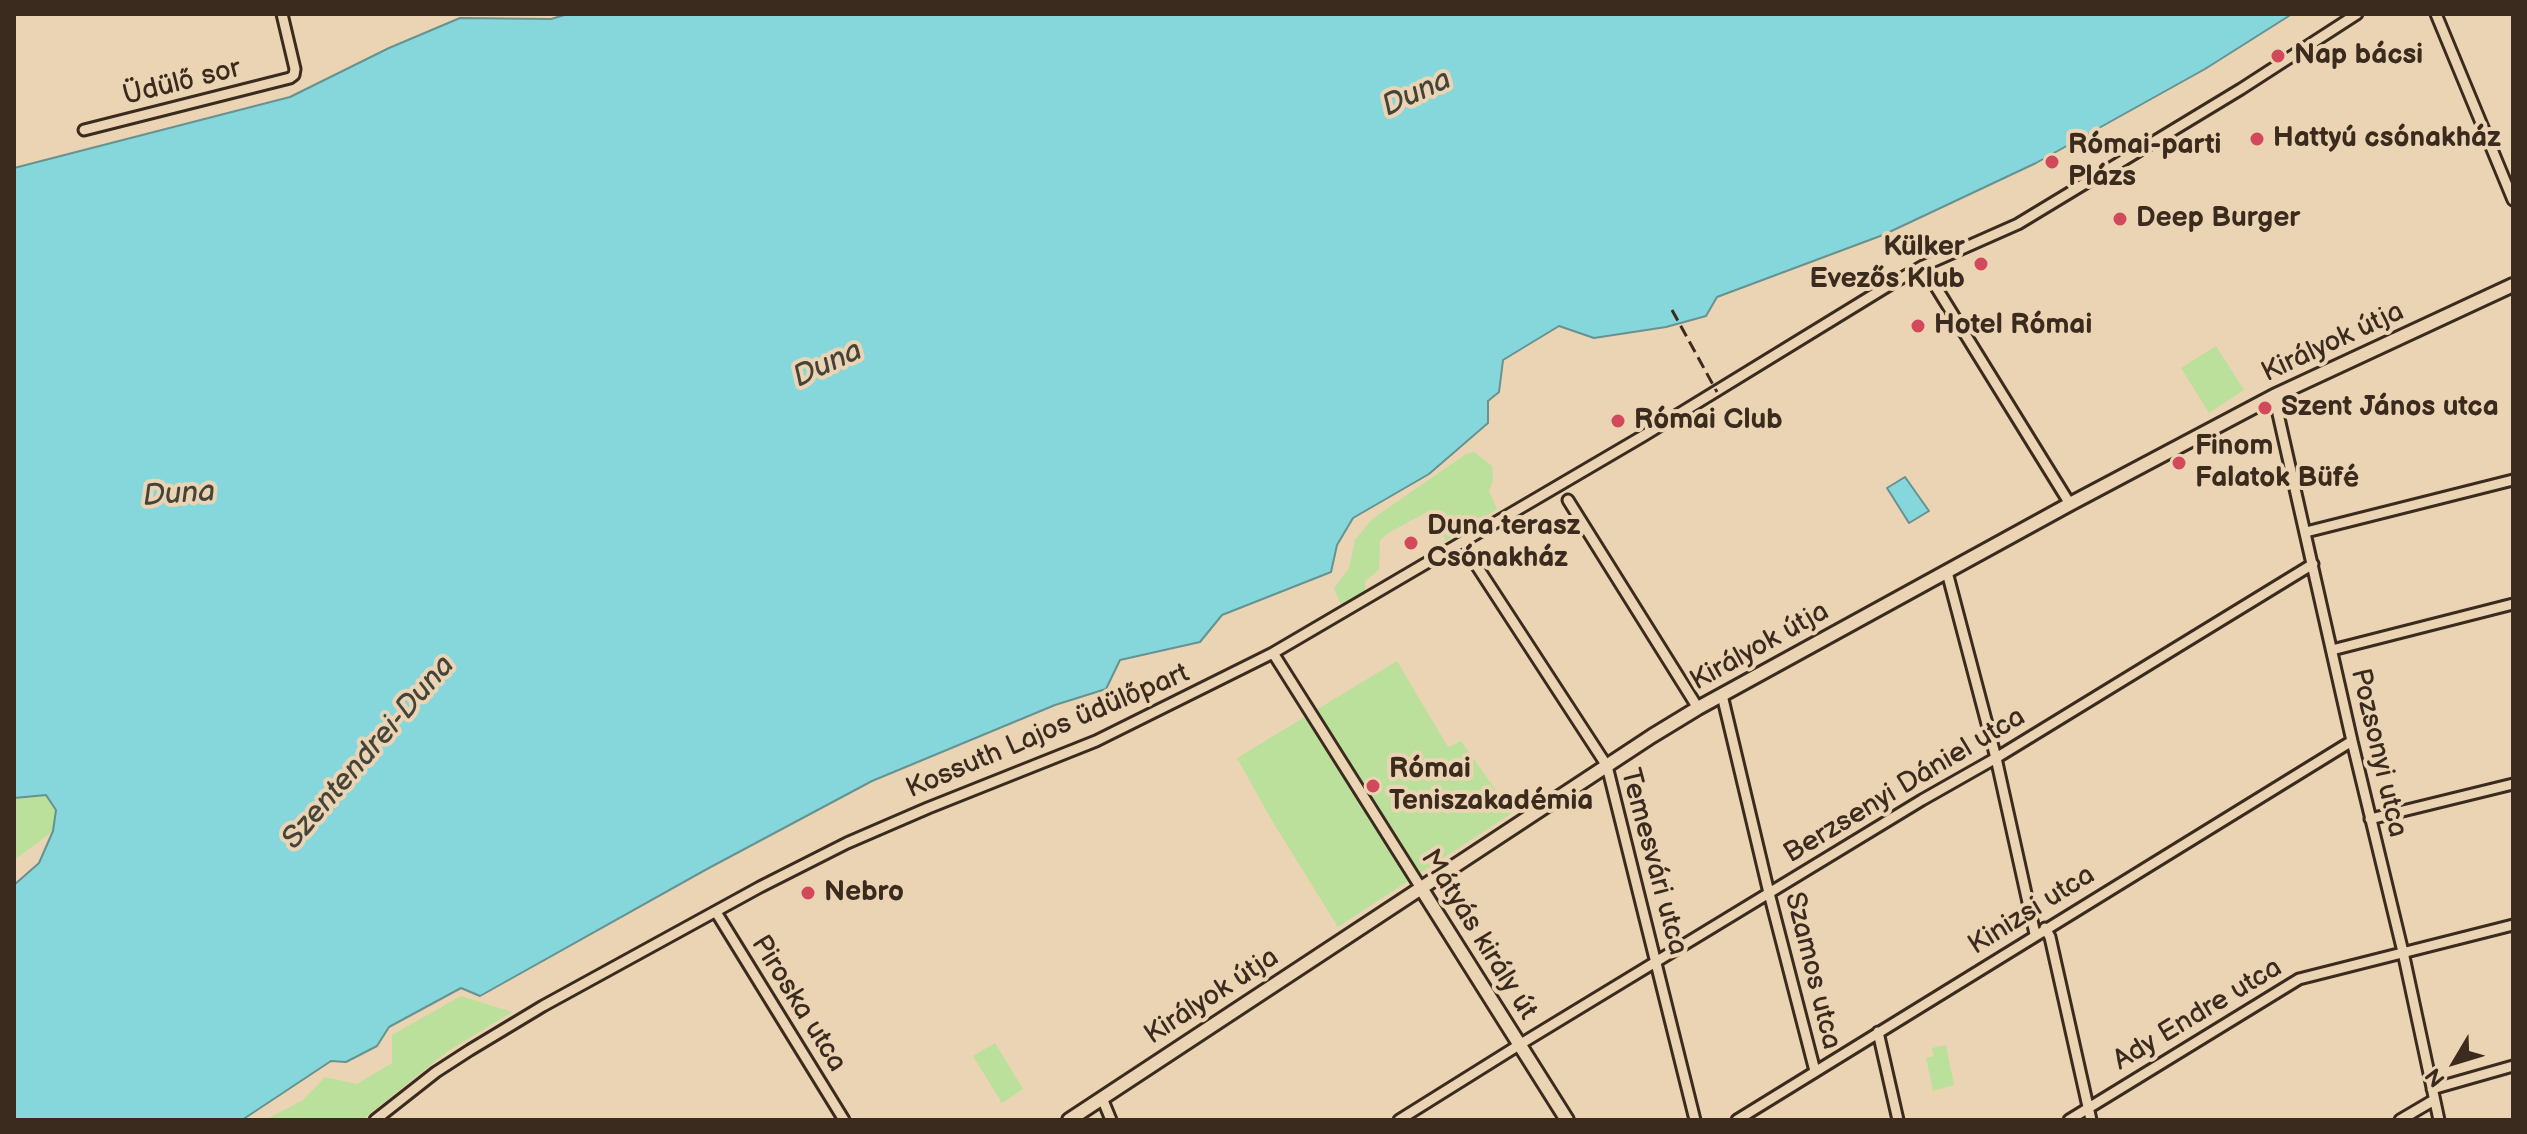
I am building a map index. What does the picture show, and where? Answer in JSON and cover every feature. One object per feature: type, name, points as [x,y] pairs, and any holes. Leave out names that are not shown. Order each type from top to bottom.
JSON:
[{"type":"street","name":"Üdülő sor","points":[[84,130],[290,78],[295,69],[282,14]]},
{"type":"street","name":"Kossuth Lajos üdülőpart","points":[[375,1120],[436,1072],[543,1006],[847,843],[1096,741],[1273,653],[1643,436],[1891,284],[1923,266],[2018,224],[2241,89],[2357,14]]},
{"type":"street","points":[[2436,14],[2513,200]]},
{"type":"street","points":[[1923,266],[2070,504]]},
{"type":"street","name":"Királyok útja","points":[[1069,1120],[1698,708],[2274,396],[2513,285]]},
{"type":"street","name":"Pozsonyi utca","points":[[2274,396],[2439,1120]]},
{"type":"street","points":[[2306,532],[2513,480]]},
{"type":"street","points":[[1568,500],[1698,708]]},
{"type":"street","name":"Temesvári utca","points":[[1469,554],[1607,766],[1695,1120]]},
{"type":"street","name":"Berzsenyi Dániel utca","points":[[1399,1120],[2313,564]]},
{"type":"street","points":[[1947,572],[1996,758],[2035,934]]},
{"type":"street","points":[[2332,650],[2513,604]]},
{"type":"street","name":"Mátyás király út","points":[[1273,653],[1567,1120]]},
{"type":"street","name":"Szamos utca","points":[[1722,695],[1815,1071]]},
{"type":"street","name":"Kinizsi utca","points":[[1737,1120],[2352,741]]},
{"type":"street","points":[[2370,819],[2513,784]]},
{"type":"street","name":"Piroska utca","points":[[716,912],[844,1120]]},
{"type":"street","name":"Ady Endre utca","points":[[2069,1120],[2299,979],[2513,925]]},
{"type":"street","points":[[2045,928],[2050,937],[2091,1120]]},
{"type":"street","points":[[1878,1032],[1898,1120]]},
{"type":"street","points":[[2432,1089],[2513,1066]]},
{"type":"street","points":[[1102,1098],[1111,1120]]},
{"type":"street","points":[[2400,1120],[2434,1100]]},
{"type":"green space","points":[[2216,346],[2244,390],[2209,413],[2181,368]]},
{"type":"green space","points":[[1474,452],[1492,466],[1493,480],[1489,491],[1497,509],[1446,541],[1429,511],[1388,533],[1380,541],[1379,570],[1365,581],[1365,592],[1341,605],[1334,588],[1349,568],[1355,540],[1372,519],[1466,454]]},
{"type":"green space","name":"Római Teniszakadémia","points":[[1397,661],[1448,747],[1461,741],[1512,813],[1338,927],[1237,758]]},
{"type":"green space","points":[[46,795],[56,810],[53,831],[14,860],[14,798]]},
{"type":"green space","points":[[461,996],[512,1012],[448,1051],[362,1120],[265,1120],[303,1100],[325,1077],[357,1084],[392,1063],[392,1035]]},
{"type":"green space","points":[[995,1043],[1023,1089],[1002,1103],[973,1056]]},
{"type":"green space","points":[[1946,1045],[1954,1085],[1933,1091],[1926,1058],[1934,1056],[1932,1048]]},
{"type":"water","points":[[568,14],[2292,14],[2205,69],[2036,163],[1883,235],[1717,297],[1706,316],[1666,327],[1594,338],[1559,326],[1503,360],[1499,392],[1488,401],[1488,423],[1429,474],[1353,518],[1337,545],[1331,572],[1222,615],[1200,642],[1120,660],[1106,689],[1055,705],[872,781],[480,996],[461,988],[389,1027],[377,1046],[346,1062],[331,1061],[242,1120],[14,1120],[14,885],[39,863],[53,831],[56,810],[46,795],[14,798],[14,168],[290,97],[389,48],[460,18],[551,19]]},
{"type":"water","points":[[1905,477],[1929,511],[1909,523],[1887,488]]},
{"type":"railway","points":[[1672,310],[1717,392]]},
{"type":"place","name":"Nap bácsi","points":[[2278,56]]},
{"type":"place","name":"Hattyú csónakház","points":[[2257,139]]},
{"type":"place","name":"Római-parti Plázs","points":[[2052,162]]},
{"type":"place","name":"Deep Burger","points":[[2120,219]]},
{"type":"place","name":"Külker Evezős Klub","points":[[1981,264]]},
{"type":"place","name":"Hotel Római","points":[[1918,326]]},
{"type":"place","name":"Szent János utca","points":[[2265,408]]},
{"type":"place","name":"Római Club","points":[[1618,421]]},
{"type":"place","name":"Finom Falatok Büfé","points":[[2179,463]]},
{"type":"place","name":"Duna terasz Csónakház","points":[[1411,543]]},
{"type":"place","name":"Római Teniszakadémia","points":[[1373,786]]},
{"type":"place","name":"Nebro","points":[[808,893]]},
{"type":"water label","name":"Duna","points":[[1417,94]]},
{"type":"water label","name":"Duna","points":[[828,365]]},
{"type":"water label","name":"Duna","points":[[179,495]]},
{"type":"water label","name":"Szentendrei-Duna","points":[[369,753]]}]
